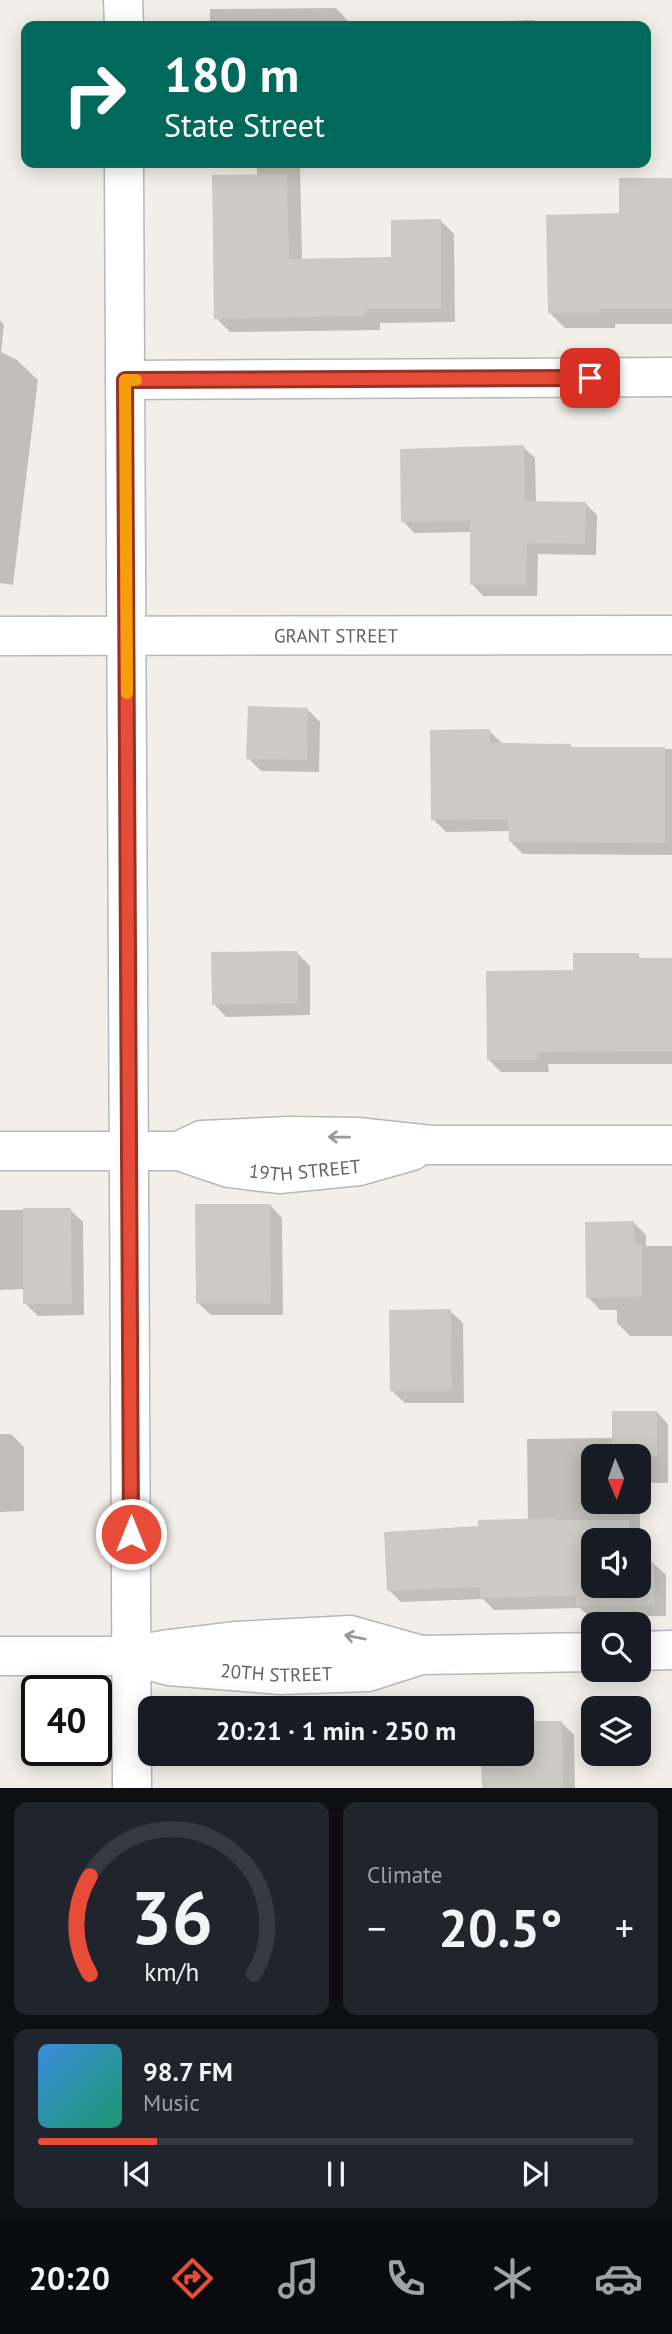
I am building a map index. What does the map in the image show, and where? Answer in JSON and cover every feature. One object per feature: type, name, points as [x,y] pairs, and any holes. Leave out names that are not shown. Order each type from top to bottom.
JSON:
[{"type":"street","points":[[123,0],[124,21]]},
{"type":"street","points":[[124,168],[132,1788]]},
{"type":"street","points":[[125,380],[672,377]]},
{"type":"street","name":"GRANT STREET","points":[[0,636],[672,635]]},
{"type":"street","name":"19TH STREET","points":[[0,1151],[179,1151],[229,1168],[279,1174],[359,1166],[431,1145],[672,1145]]},
{"type":"street","points":[[651,1651],[672,1650]]},
{"type":"street","name":"20TH STREET","points":[[0,1656],[131,1656],[169,1666],[281,1675],[368,1672],[421,1655],[581,1652]]},
{"type":"building","points":[[287,174],[289,259],[391,257],[391,220],[441,219],[441,309],[366,309],[366,316],[214,319],[212,175]]},
{"type":"building","points":[[619,178],[672,178],[672,309],[600,309],[600,313],[548,313],[546,215],[619,213]]},
{"type":"building","points":[[524,445],[525,501],[586,502],[585,544],[527,543],[526,585],[470,585],[470,521],[401,522],[400,449]]},
{"type":"building","points":[[248,706],[308,708],[307,760],[246,759]]},
{"type":"building","points":[[490,729],[490,743],[571,744],[571,747],[665,747],[665,843],[509,842],[508,819],[431,820],[430,730]]},
{"type":"building","points":[[298,951],[298,1003],[212,1005],[211,952]]},
{"type":"building","points":[[573,953],[639,953],[639,958],[672,958],[672,1051],[537,1052],[537,1060],[487,1060],[486,971],[573,970]]},
{"type":"building","points":[[195,1204],[270,1204],[271,1303],[196,1303]]},
{"type":"building","points":[[23,1208],[71,1208],[72,1304],[23,1304]]},
{"type":"building","points":[[634,1221],[635,1245],[642,1245],[642,1297],[586,1298],[585,1222]]},
{"type":"building","points":[[451,1309],[452,1391],[390,1391],[389,1310]]},
{"type":"building","points":[[612,1411],[657,1411],[657,1456],[651,1456],[651,1444],[612,1444]]},
{"type":"building","points":[[478,1520],[629,1520],[629,1528],[581,1528],[581,1598],[651,1598],[651,1562],[654,1562],[655,1605],[576,1606],[576,1596],[480,1598],[480,1587],[387,1591],[384,1532],[478,1526]]},
{"type":"building","points":[[534,1721],[562,1721],[563,1788],[482,1788],[481,1766],[534,1766]]},
{"type":"slow traffic","points":[[127,693],[125,380],[136,380]]},
{"type":"route","points":[[131,1534],[125,380],[590,378]]}]
